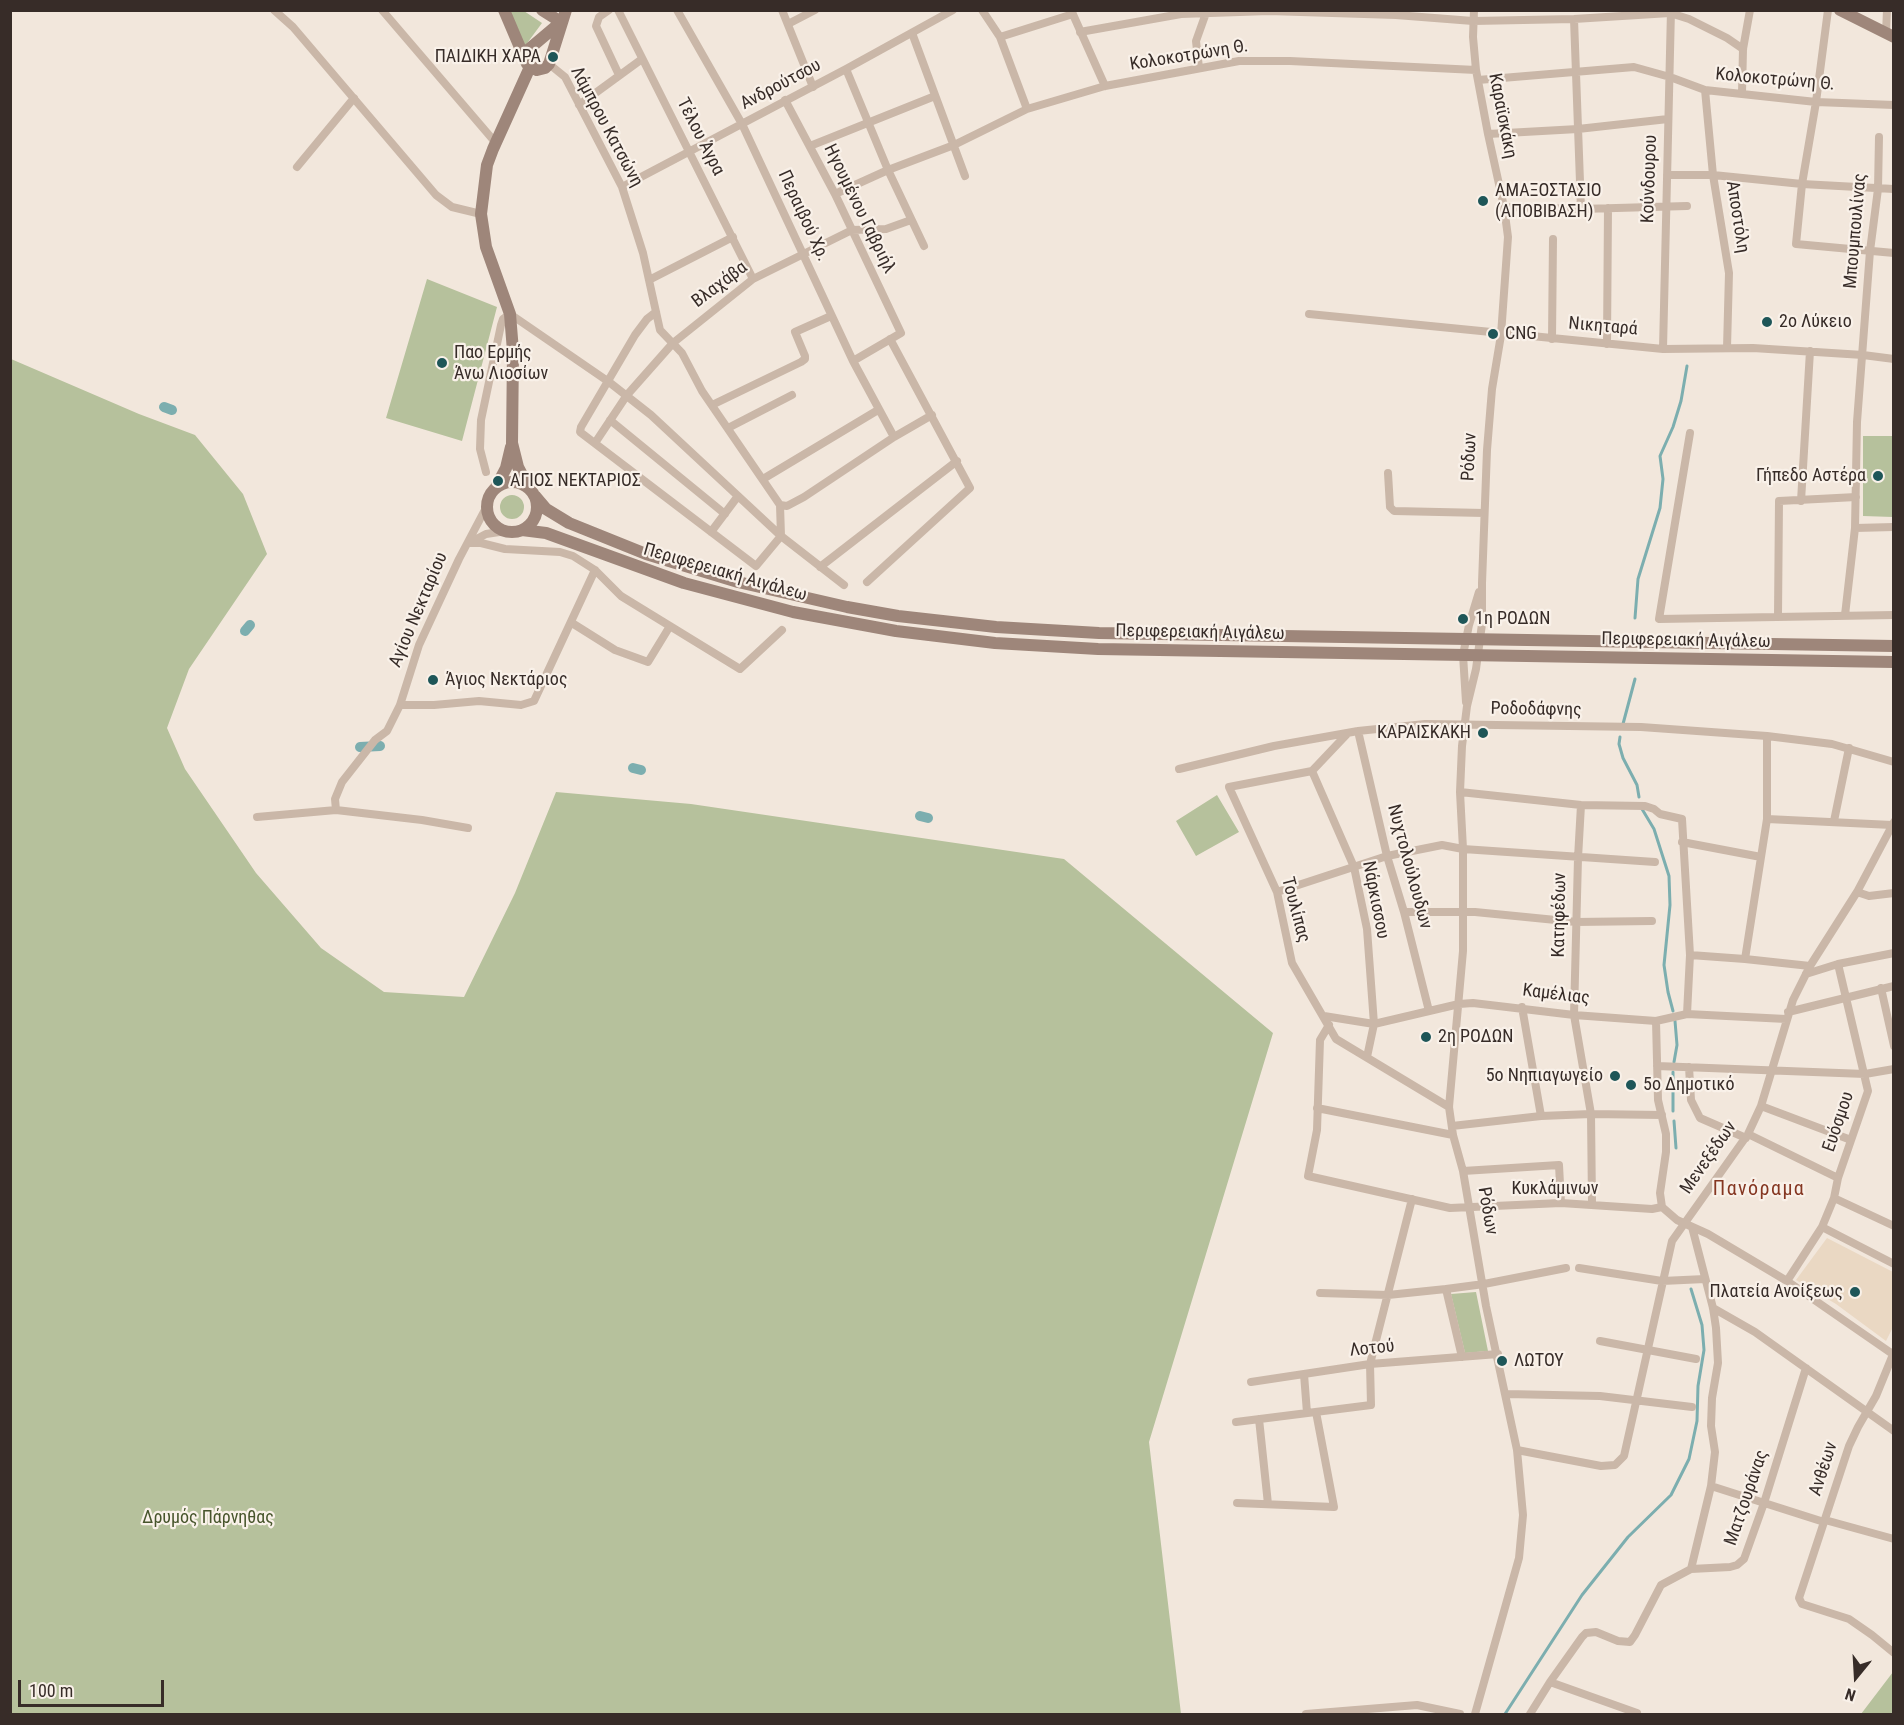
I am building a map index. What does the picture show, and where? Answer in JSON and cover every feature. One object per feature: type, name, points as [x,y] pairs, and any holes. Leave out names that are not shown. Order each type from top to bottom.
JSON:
[{"type":"main road","points":[[504,10],[528,64],[541,70],[549,63],[564,16]]},
{"type":"main road","points":[[542,10],[564,16]]},
{"type":"main road","points":[[1840,10],[1890,36]]},
{"type":"main road","points":[[512,442],[518,467],[532,493],[537,512],[529,526],[514,532],[506,531],[494,524],[490,518],[488,504],[506,468],[512,442],[513,351],[510,314],[486,248],[481,214],[487,165],[528,64],[529,48],[564,16]]},
{"type":"main road","points":[[494,491],[507,483],[516,483],[532,493]]},
{"type":"main road","name":"Περιφερειακή Αιγάλεω","points":[[532,493],[546,508],[569,523],[646,554],[738,582],[898,616],[996,627],[1099,633],[1893,646]]},
{"type":"main road","name":"Περιφερειακή Αιγάλεω","points":[[522,530],[546,533],[684,583],[734,597],[843,623],[995,643],[1098,649],[1893,662]]},
{"type":"street","points":[[274,10],[292,27],[436,195],[452,207],[481,214]]},
{"type":"street","points":[[382,10],[495,142]]},
{"type":"street","points":[[609,10],[599,17],[596,26],[619,75]]},
{"type":"street","name":"Τέλου Άγρα","points":[[618,10],[753,279]]},
{"type":"street","name":"Περαιβού Χρ.","points":[[677,10],[742,124],[831,316],[894,437]]},
{"type":"street","points":[[782,10],[813,87]]},
{"type":"street","points":[[788,24],[815,10]]},
{"type":"street","name":"Ανδρούτσου","points":[[622,187],[813,87],[953,10]]},
{"type":"street","points":[[982,10],[1000,37],[1027,110]]},
{"type":"street","name":"Καραϊσκάκη","points":[[1474,10],[1476,70],[1508,237],[1501,335]]},
{"type":"street","points":[[1742,93],[1743,49],[1750,10]]},
{"type":"street","points":[[1828,10],[1802,184],[1796,244],[1893,253]]},
{"type":"street","points":[[1887,10],[1890,36]]},
{"type":"street","points":[[1080,32],[1181,14],[1206,13],[1269,11],[1396,13],[1473,21],[1531,15],[1574,19],[1598,14],[1671,12],[1726,38],[1743,49]]},
{"type":"street","points":[[1000,37],[1072,12],[1105,86]]},
{"type":"street","name":"Κούνδουρου","points":[[1663,349],[1671,12]]},
{"type":"street","points":[[1199,68],[1196,42],[1206,13]]},
{"type":"street","points":[[1574,19],[1581,208]]},
{"type":"street","points":[[912,33],[965,176]]},
{"type":"street","points":[[579,105],[642,59]]},
{"type":"street","name":"Κολοκοτρώνη Θ.","points":[[835,194],[888,170],[954,145],[1027,110],[1105,86],[1239,61],[1290,61],[1476,70]]},
{"type":"street","name":"Λάμπρου Κατσώνη","points":[[549,63],[565,77],[622,187],[649,280],[660,330],[682,353],[712,405],[780,505]]},
{"type":"street","name":"Κολοκοτρώνη Θ.","points":[[1478,80],[1634,68],[1670,77],[1705,90],[1816,102],[1893,105]]},
{"type":"street","points":[[846,69],[888,170],[924,246]]},
{"type":"street","name":"Αποστόλη","points":[[1705,90],[1713,175],[1729,273],[1727,348]]},
{"type":"street","points":[[810,146],[935,96]]},
{"type":"street","points":[[297,167],[354,98]]},
{"type":"street","name":"Ηγουμένου Γαβριήλ","points":[[785,100],[835,194],[901,333],[890,339]]},
{"type":"street","points":[[1488,134],[1578,129],[1668,119]]},
{"type":"street","name":"Μπουμπουλίνας","points":[[1845,615],[1855,528],[1857,422],[1870,251],[1878,189],[1879,137]]},
{"type":"street","points":[[1666,175],[1713,175],[1802,184],[1893,189]]},
{"type":"street","points":[[1504,207],[1687,206]]},
{"type":"street","points":[[1607,345],[1608,208]]},
{"type":"street","name":"Βλαχάβα","points":[[595,443],[627,395],[673,343],[753,279],[852,230],[886,229],[911,220]]},
{"type":"street","points":[[649,280],[733,237]]},
{"type":"street","points":[[1552,339],[1553,239]]},
{"type":"street","points":[[656,312],[647,319],[635,335],[580,432],[756,566],[781,536],[780,505],[787,506],[804,497],[894,437],[932,415]]},
{"type":"street","points":[[486,472],[480,448],[481,420],[501,325],[503,319],[510,314],[627,395],[674,434],[781,536],[844,585]]},
{"type":"street","name":"Νικηταρά","points":[[1309,314],[1607,345],[1663,349],[1727,348],[1810,351],[1893,359]]},
{"type":"street","points":[[712,405],[801,362],[805,356],[795,332],[831,316]]},
{"type":"street","name":"Ρόδων","points":[[1475,1714],[1519,1558],[1523,1515],[1517,1450],[1486,1306],[1463,1171],[1449,1107],[1463,951],[1463,849],[1460,792],[1464,724],[1482,624],[1484,513],[1490,408],[1501,335]]},
{"type":"street","points":[[853,361],[890,339],[970,488],[867,582]]},
{"type":"street","points":[[1801,501],[1810,351]]},
{"type":"street","points":[[728,429],[792,395]]},
{"type":"street","points":[[763,479],[878,410]]},
{"type":"street","points":[[610,420],[725,514]]},
{"type":"street","points":[[1690,433],[1659,619],[1893,615]]},
{"type":"street","points":[[820,567],[957,461]]},
{"type":"street","points":[[1388,472],[1390,507],[1394,511],[1484,513]]},
{"type":"street","points":[[711,532],[738,496]]},
{"type":"street","points":[[1778,616],[1779,501],[1856,497]]},
{"type":"street","name":"Αγίου Νεκταρίου","points":[[336,810],[335,798],[342,782],[375,740],[387,731],[400,705],[419,645],[459,558],[488,504]]},
{"type":"street","points":[[1855,528],[1893,527]]},
{"type":"street","points":[[469,543],[486,534],[506,531]]},
{"type":"street","points":[[469,543],[481,543],[505,549],[560,552],[573,556],[595,570],[621,596],[740,669],[782,630]]},
{"type":"street","points":[[400,705],[478,701],[528,704],[534,701],[595,570]]},
{"type":"street","name":"Ρόδων","points":[[1467,706],[1463,655],[1465,639],[1482,583]]},
{"type":"street","points":[[572,623],[615,650],[648,662],[670,626]]},
{"type":"street","name":"Ροδοδάφνης","points":[[1179,769],[1274,746],[1409,724],[1641,728],[1767,736],[1815,741],[1849,748],[1893,762]]},
{"type":"street","name":"Νυχτολούλουδων","points":[[1358,731],[1387,856],[1429,1011]]},
{"type":"street","points":[[1312,771],[1348,733]]},
{"type":"street","points":[[1746,958],[1767,819],[1767,736]]},
{"type":"street","points":[[1834,821],[1849,748]]},
{"type":"street","name":"Τουλίπας","points":[[1312,771],[1229,786],[1276,892],[1292,963],[1336,1039],[1367,1058]]},
{"type":"street","name":"Νάρκισσου","points":[[1312,771],[1354,867],[1367,929],[1374,1023],[1367,1058]]},
{"type":"street","points":[[1460,792],[1581,805],[1645,806],[1660,814],[1682,819],[1690,955],[1686,1014]]},
{"type":"street","name":"Κατηφέδων","points":[[1581,805],[1574,1015],[1591,1114],[1592,1204]]},
{"type":"street","points":[[257,817],[336,810],[468,828]]},
{"type":"street","points":[[1767,819],[1892,824]]},
{"type":"street","name":"Μενεξέδων","points":[[1517,1450],[1602,1466],[1615,1465],[1624,1456],[1672,1241],[1747,1136],[1761,1106],[1787,1016],[1806,974],[1857,892],[1892,824]]},
{"type":"street","points":[[1682,842],[1761,857]]},
{"type":"street","points":[[1276,892],[1387,856],[1442,845],[1463,849],[1655,862]]},
{"type":"street","points":[[1857,892],[1869,896],[1893,893]]},
{"type":"street","points":[[1404,912],[1463,912],[1576,922],[1652,921]]},
{"type":"street","points":[[1806,974],[1838,964],[1893,953]]},
{"type":"street","points":[[1690,955],[1746,958],[1810,966]]},
{"type":"street","name":"Ευόσμου","points":[[1787,1281],[1822,1227],[1834,1198],[1838,1178],[1868,1091],[1838,964]]},
{"type":"street","name":"Καμέλιας","points":[[1324,1016],[1374,1023],[1473,1003],[1656,1022],[1686,1014],[1787,1016],[1845,997],[1893,986]]},
{"type":"street","points":[[1881,988],[1893,1046]]},
{"type":"street","points":[[1522,1007],[1541,1116]]},
{"type":"street","points":[[1656,1022],[1658,1100],[1666,1143],[1660,1193],[1662,1208],[1671,1217],[1787,1281],[1893,1354]]},
{"type":"street","points":[[1329,1025],[1320,1040],[1317,1108],[1453,1130],[1541,1116],[1662,1115]]},
{"type":"street","points":[[1367,1058],[1449,1107]]},
{"type":"street","points":[[1658,1066],[1865,1074],[1893,1069]]},
{"type":"street","points":[[1689,1067],[1691,1100],[1700,1118],[1747,1136],[1838,1178]]},
{"type":"street","points":[[1761,1106],[1851,1140]]},
{"type":"street","name":"Κυκλάμινων","points":[[1317,1108],[1317,1130],[1308,1176],[1450,1208],[1561,1203],[1662,1208]]},
{"type":"street","points":[[1463,1171],[1559,1165],[1561,1203]]},
{"type":"street","points":[[1834,1198],[1893,1226]]},
{"type":"street","points":[[1236,1422],[1371,1405],[1370,1364],[1412,1199]]},
{"type":"street","points":[[1691,1569],[1711,1486],[1715,1452],[1711,1426],[1712,1398],[1718,1363],[1713,1308],[1692,1227]]},
{"type":"street","points":[[1822,1227],[1893,1264]]},
{"type":"street","points":[[1320,1293],[1388,1295],[1484,1284],[1566,1268]]},
{"type":"street","points":[[1579,1268],[1662,1281],[1705,1279]]},
{"type":"street","points":[[1446,1289],[1462,1357]]},
{"type":"street","points":[[1713,1308],[1755,1332],[1893,1431]]},
{"type":"street","points":[[1600,1341],[1696,1359]]},
{"type":"street","name":"Λοτού","points":[[1251,1382],[1370,1364],[1498,1354]]},
{"type":"street","name":"Ανθέων","points":[[1893,1354],[1876,1396],[1853,1436],[1803,1586],[1800,1602],[1849,1619],[1893,1653]]},
{"type":"street","name":"Ματζουράνας","points":[[1550,1682],[1582,1637],[1591,1632],[1618,1641],[1630,1642],[1660,1585],[1691,1569],[1737,1565],[1744,1559],[1806,1368]]},
{"type":"street","points":[[1237,1503],[1334,1507],[1304,1374]]},
{"type":"street","points":[[1506,1394],[1600,1396],[1692,1407]]},
{"type":"street","points":[[1259,1419],[1268,1504]]},
{"type":"street","points":[[1711,1486],[1893,1539]]},
{"type":"street","points":[[1530,1714],[1550,1682],[1637,1714]]},
{"type":"street","points":[[1306,1714],[1417,1705],[1460,1714]]},
{"type":"green space","points":[[510,11],[524,11],[542,23],[525,46]]},
{"type":"green space","name":"Παο Ερμής Άνω Λιοσίων","points":[[427,279],[497,307],[462,441],[386,418]]},
{"type":"green space","name":"Δρυμός Πάρνηθας","points":[[11,359],[139,414],[195,435],[243,494],[267,554],[189,669],[167,728],[185,769],[256,873],[321,948],[384,992],[464,997],[515,893],[556,792],[691,804],[1064,859],[1273,1033],[1149,1442],[1181,1714],[11,1714]]},
{"type":"green space","name":"Γήπεδο Αστέρα","points":[[1863,436],[1893,436],[1893,517],[1863,516]]},
{"type":"green space","points":[[507,495],[517,495],[524,502],[524,512],[517,519],[507,519],[500,512],[500,502]]},
{"type":"green space","points":[[1217,795],[1239,832],[1196,856],[1176,821]]},
{"type":"green space","points":[[1476,1292],[1488,1351],[1465,1353],[1451,1294]]},
{"type":"green space","points":[[1893,1672],[1893,1714],[1861,1714]]},
{"type":"shaded area","name":"Πλατεία Ανοίξεως","points":[[1827,1238],[1893,1272],[1893,1327],[1886,1341],[1836,1304],[1796,1280]]},
{"type":"waterway","points":[[1635,618],[1638,579],[1660,508],[1663,479],[1660,456],[1673,427],[1681,401],[1687,366]]},
{"type":"waterway","points":[[164,407],[172,410]]},
{"type":"waterway","points":[[245,631],[250,625]]},
{"type":"waterway","points":[[1623,724],[1635,679]]},
{"type":"waterway","points":[[1620,737],[1619,744],[1623,758],[1637,785],[1639,797]]},
{"type":"waterway","points":[[360,747],[380,746]]},
{"type":"waterway","points":[[633,768],[641,770]]},
{"type":"waterway","points":[[1642,809],[1654,829],[1669,876],[1670,905],[1664,965],[1673,1011]]},
{"type":"waterway","points":[[920,816],[928,818]]},
{"type":"waterway","points":[[1674,1062],[1677,1045],[1675,1021]]},
{"type":"waterway","points":[[1673,1072],[1673,1111]]},
{"type":"waterway","points":[[1674,1121],[1676,1148]]},
{"type":"waterway","points":[[1505,1714],[1582,1595],[1628,1537],[1671,1495],[1689,1459],[1697,1421],[1698,1386],[1704,1350],[1702,1325],[1691,1289]]},
{"type":"place","name":"ΠΑΙΔΙΚΗ ΧΑΡΑ","points":[[553,57]]},
{"type":"place","name":"ΑΜΑΞΟΣΤΑΣΙΟ (ΑΠΟΒΙΒΑΣΗ)","points":[[1483,201]]},
{"type":"place","name":"2ο Λύκειο","points":[[1767,322]]},
{"type":"place","name":"CNG","points":[[1493,334]]},
{"type":"place","name":"Παο Ερμής Άνω Λιοσίων","points":[[442,363]]},
{"type":"place","name":"Γήπεδο Αστέρα","points":[[1878,476]]},
{"type":"place","name":"ΑΓΙΟΣ ΝΕΚΤΑΡΙΟΣ","points":[[498,481]]},
{"type":"place","name":"1η ΡΟΔΩΝ","points":[[1463,619]]},
{"type":"place","name":"Άγιος Νεκτάριος","points":[[433,680]]},
{"type":"place","name":"ΚΑΡΑΙΣΚΑΚΗ","points":[[1483,733]]},
{"type":"place","name":"2η ΡΟΔΩΝ","points":[[1426,1037]]},
{"type":"place","name":"5ο Νηπιαγωγείο","points":[[1615,1076]]},
{"type":"place","name":"5ο Δημοτικό","points":[[1631,1085]]},
{"type":"place","name":"Πλατεία Ανοίξεως","points":[[1855,1292]]},
{"type":"place","name":"ΛΩΤΟΥ","points":[[1502,1361]]},
{"type":"district","name":"Πανόραμα","points":[[1759,1190]]}]
